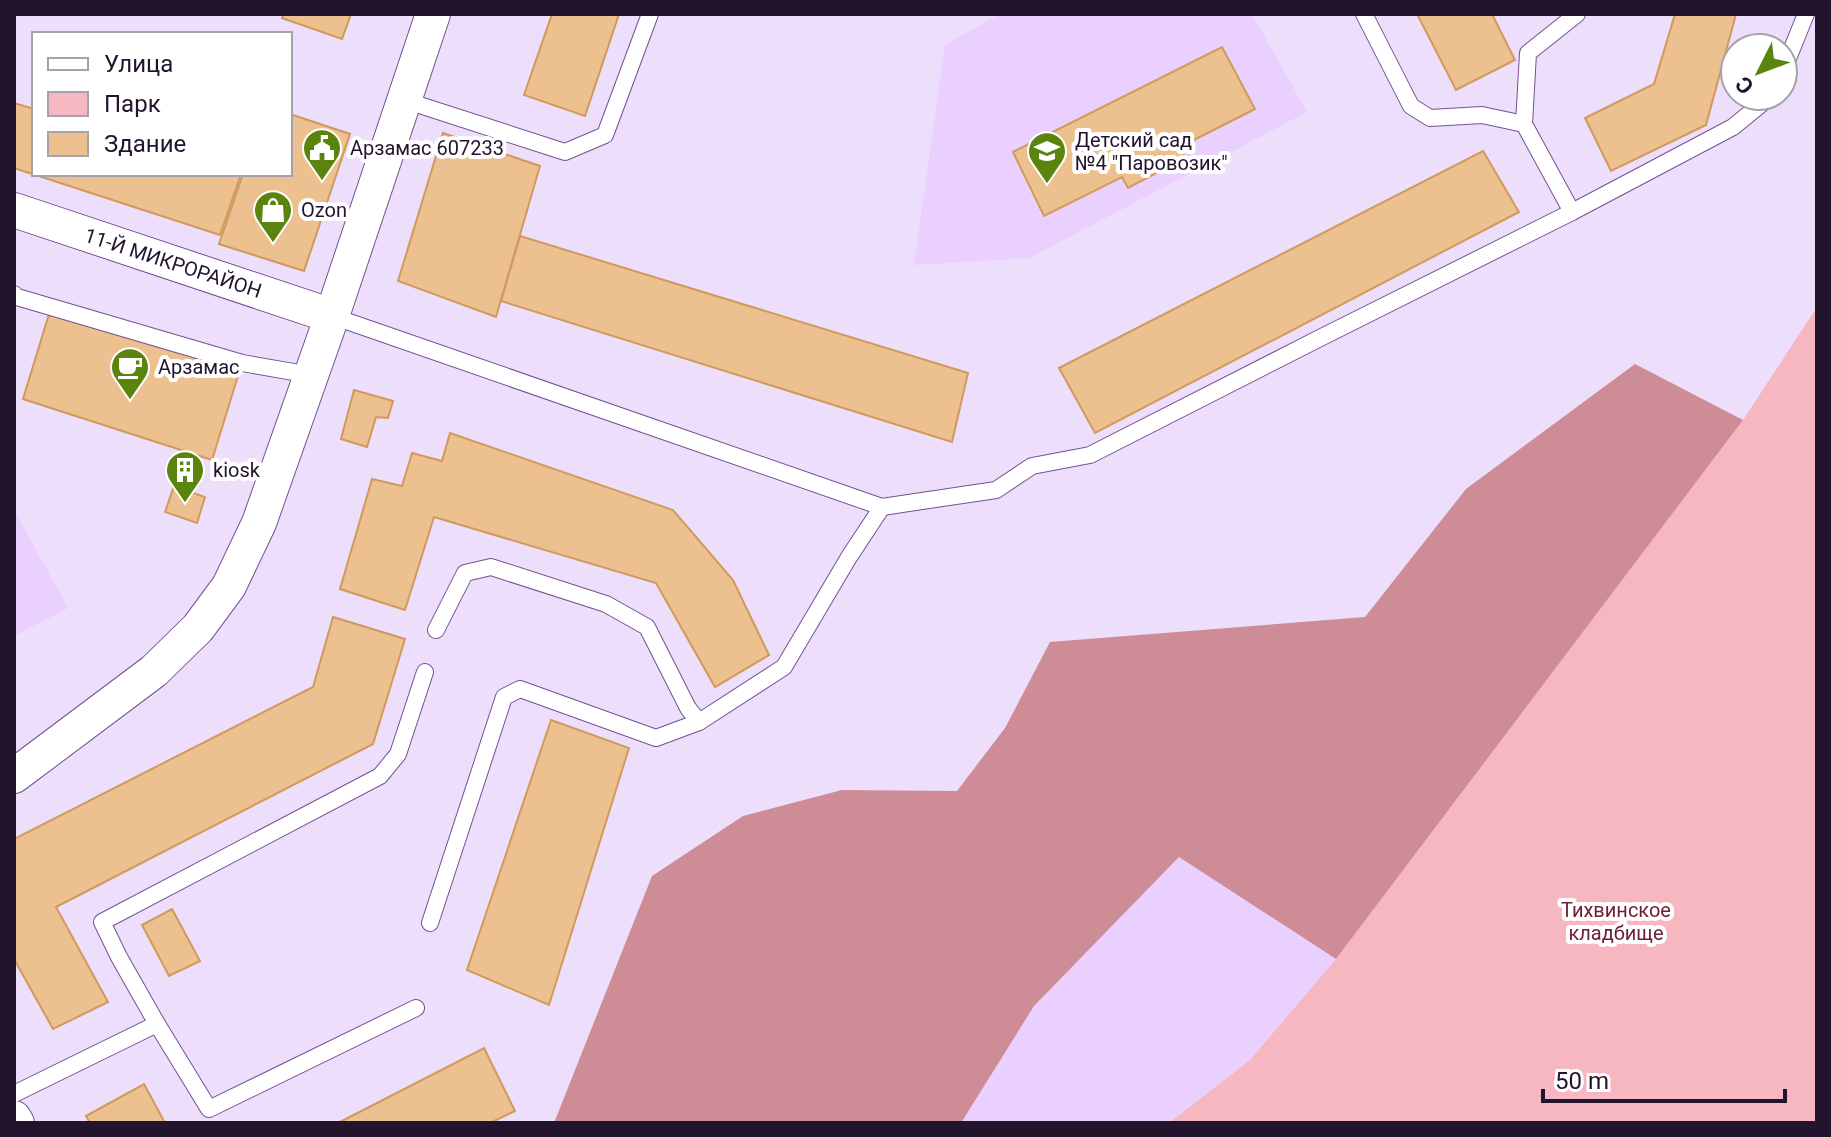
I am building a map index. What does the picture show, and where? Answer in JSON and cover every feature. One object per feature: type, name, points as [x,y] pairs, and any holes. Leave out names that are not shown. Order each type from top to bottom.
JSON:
[{"type":"street","points":[[14,776],[154,671],[198,628],[229,586],[259,523],[433,14]]},
{"type":"street","name":"11-Й МИКРОРАЙОН","points":[[14,210],[332,316]]},
{"type":"lane","points":[[404,100],[565,152],[605,135],[650,14]]},
{"type":"lane","points":[[1364,14],[1411,106],[1430,118],[1482,115],[1524,124]]},
{"type":"lane","points":[[1572,212],[1524,124],[1528,53],[1577,14]]},
{"type":"lane","points":[[332,316],[882,507],[996,490],[1032,466],[1090,455],[1572,212],[1733,127],[1751,112]]},
{"type":"lane","points":[[15,299],[242,363],[311,375]]},
{"type":"lane","points":[[430,923],[504,697],[520,689],[656,738],[699,722],[784,667],[882,507]]},
{"type":"lane","points":[[436,630],[465,573],[491,567],[606,604],[647,627],[688,708],[699,722]]},
{"type":"lane","points":[[416,1008],[209,1109],[157,1024],[102,922],[380,776],[398,754],[425,672]]},
{"type":"lane","points":[[14,1094],[157,1024]]},
{"type":"shaded area","name":"Детский сад №4 \"Паровозик\"","points":[[1000,14],[1252,14],[1307,112],[1029,258],[914,265],[945,45]]},
{"type":"shaded area","points":[[1635,364],[1743,420],[1336,959],[1179,857],[1034,1006],[961,1123],[554,1123],[652,876],[743,816],[842,790],[957,791],[1005,728],[1050,642],[1365,617],[1466,489]]},
{"type":"shaded area","points":[[14,510],[68,608],[14,636]]},
{"type":"shaded area","points":[[1179,857],[1336,959],[1250,1060],[1169,1123],[961,1123],[1034,1006]]},
{"type":"green space","name":"Тихвинское кладбище","points":[[1817,307],[1817,1123],[1169,1123],[1250,1060],[1336,959],[1743,420]]},
{"type":"building","points":[[283,14],[351,14],[342,39],[282,18]]},
{"type":"building","points":[[552,14],[619,14],[585,116],[524,95]]},
{"type":"building","points":[[1417,14],[1492,14],[1515,60],[1456,90]]},
{"type":"building","points":[[1675,14],[1736,14],[1731,32],[1719,32],[1719,77],[1706,125],[1611,171],[1585,118],[1654,84]]},
{"type":"building","points":[[1222,47],[1255,109],[1180,147],[1185,158],[1128,188],[1122,177],[1044,216],[1013,152]]},
{"type":"building","points":[[14,103],[32,108],[32,174],[14,168]]},
{"type":"building","points":[[292,115],[350,134],[304,271],[219,244],[242,176],[292,176]]},
{"type":"building","points":[[443,133],[540,166],[496,317],[398,281]]},
{"type":"building","points":[[1483,151],[1519,212],[1095,433],[1059,368]]},
{"type":"building","points":[[39,176],[240,176],[220,235]]},
{"type":"building","points":[[520,236],[968,373],[952,442],[501,301]]},
{"type":"building","points":[[49,314],[242,363],[212,460],[23,399]]},
{"type":"building","points":[[354,390],[393,401],[388,418],[376,417],[367,447],[341,439]]},
{"type":"building","points":[[450,433],[673,510],[733,580],[769,655],[715,687],[656,583],[434,517],[405,610],[340,589],[372,479],[402,486],[412,453],[442,461]]},
{"type":"building","name":"kiosk","points":[[174,486],[205,497],[197,523],[165,512]]},
{"type":"building","points":[[333,617],[405,639],[373,744],[56,907],[108,1002],[53,1029],[14,959],[14,839],[313,687]]},
{"type":"building","points":[[551,720],[629,748],[549,1005],[467,970]]},
{"type":"building","points":[[172,909],[200,961],[169,976],[142,925]]},
{"type":"building","points":[[484,1048],[515,1111],[490,1123],[338,1123]]},
{"type":"building","points":[[144,1084],[165,1123],[90,1123],[86,1116]]},
{"type":"place","name":"Арзамас 607233","points":[[322,182]]},
{"type":"place","name":"Детский сад №4 \"Паровозик\"","points":[[1047,185]]},
{"type":"place","name":"Ozon","points":[[273,244]]},
{"type":"place","name":"Арзамас","points":[[130,401]]},
{"type":"place","name":"kiosk","points":[[185,504]]}]
